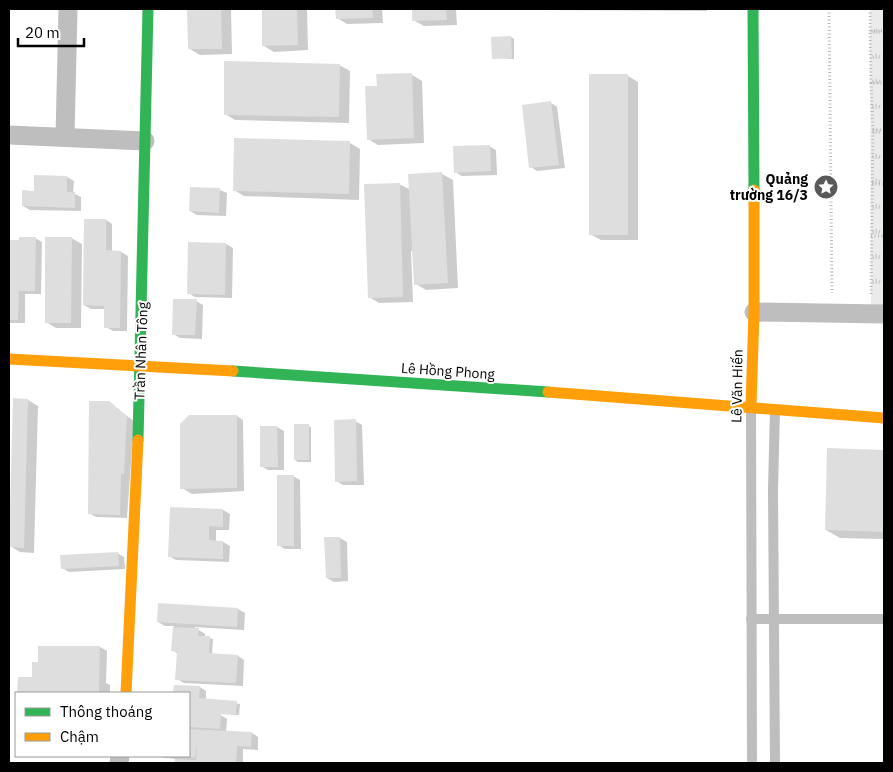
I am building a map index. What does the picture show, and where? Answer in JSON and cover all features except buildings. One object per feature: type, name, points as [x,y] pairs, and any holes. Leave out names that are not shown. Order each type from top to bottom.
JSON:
[{"type":"street","points":[[65,138],[68,9]]},
{"type":"street","name":"Trần Nhân Tông","points":[[126,692],[141,365],[148,9]]},
{"type":"street","name":"Lê Văn Hiến","points":[[751,406],[754,312],[752,9]]},
{"type":"street","points":[[9,135],[145,141]]},
{"type":"street","points":[[754,312],[878,314]]},
{"type":"street","name":"Lê Hồng Phong","points":[[9,359],[141,365],[751,406],[884,418]]},
{"type":"lane","name":"Lê Văn Hiến","points":[[751,406],[752,763]]},
{"type":"lane","points":[[774,408],[775,763]]},
{"type":"lane","points":[[751,619],[884,619]]},
{"type":"path","points":[[829,9],[833,313]]},
{"type":"path","points":[[870,9],[873,130],[871,236],[878,314]]},
{"type":"path","points":[[870,31],[884,31]]},
{"type":"path","points":[[871,83],[884,82]]},
{"type":"path","points":[[873,130],[884,130]]},
{"type":"path","points":[[872,184],[884,184]]},
{"type":"path","points":[[871,236],[884,236]]},
{"type":"green space","points":[[870,9],[884,9],[884,314],[871,314]]},
{"type":"traffic: fast","points":[[138,440],[148,9]]},
{"type":"traffic: fast","points":[[753,9],[754,190]]},
{"type":"traffic: fast","points":[[233,371],[548,392]]},
{"type":"traffic: slow","points":[[751,406],[754,312],[754,190]]},
{"type":"traffic: slow","points":[[9,359],[233,371]]},
{"type":"traffic: slow","points":[[548,392],[884,418]]},
{"type":"traffic: slow","points":[[126,692],[138,440]]},
{"type":"place","name":"Quảng trường 16/3","points":[[826,187]]}]
